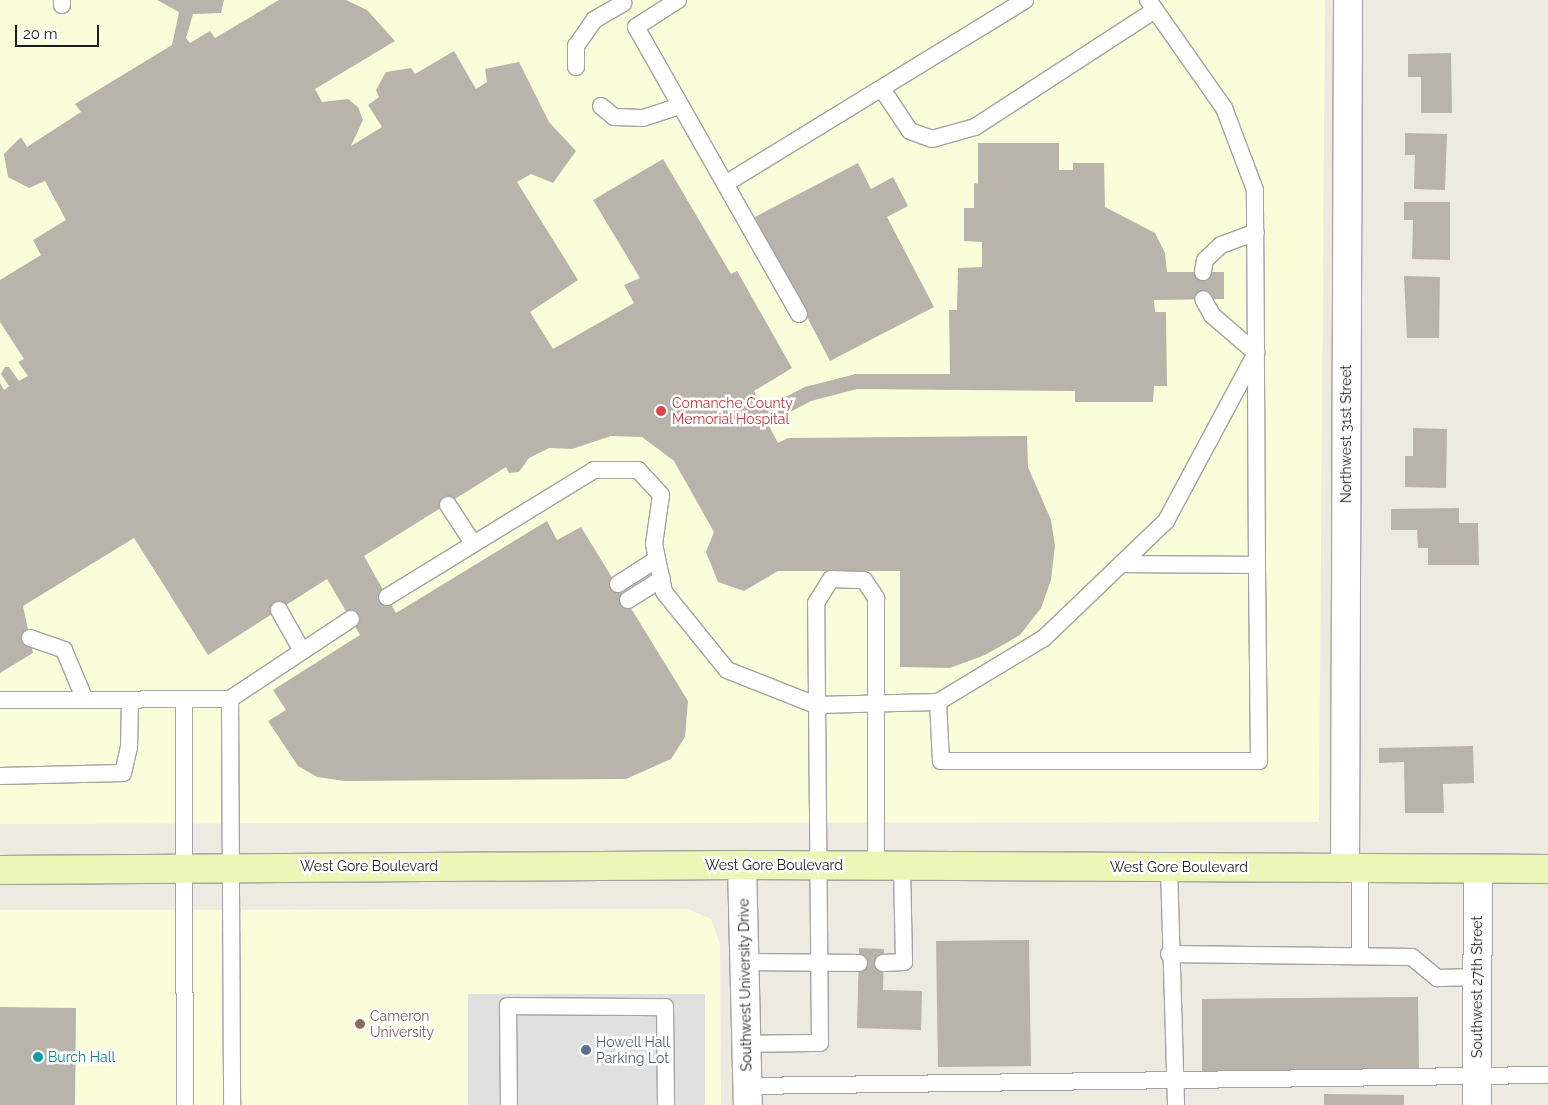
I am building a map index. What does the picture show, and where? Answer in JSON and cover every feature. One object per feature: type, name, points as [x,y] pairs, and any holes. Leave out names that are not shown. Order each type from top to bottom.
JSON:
[{"type":"main road","name":"West Gore Boulevard","points":[[0,870],[185,866],[742,865],[1548,869]]},
{"type":"street","name":"Northwest 31st Street","points":[[1348,0],[1352,868]]},
{"type":"street","name":"Southwest University Drive","points":[[742,865],[748,1095]]},
{"type":"street","name":"Southwest 27th Street","points":[[1477,1105],[1478,869]]},
{"type":"lane","points":[[636,27],[678,0]]},
{"type":"lane","points":[[725,184],[1025,0]]},
{"type":"lane","points":[[576,67],[576,46],[594,20],[623,1],[679,106],[799,314]]},
{"type":"lane","points":[[882,89],[910,130],[932,139],[975,127],[1151,5],[1224,108],[1255,190],[1259,761],[941,761],[938,702]]},
{"type":"lane","points":[[601,106],[614,117],[643,118],[679,106]]},
{"type":"lane","points":[[1203,272],[1205,260],[1221,245],[1256,232]]},
{"type":"lane","points":[[1203,299],[1212,315],[1256,353]]},
{"type":"lane","points":[[387,596],[594,470],[638,470],[661,496],[654,544],[664,592],[727,670],[816,704],[938,702],[1044,638],[1166,521],[1256,353]]},
{"type":"lane","points":[[448,505],[473,543]]},
{"type":"lane","points":[[618,584],[657,560]]},
{"type":"lane","points":[[1122,564],[1257,565]]},
{"type":"lane","points":[[628,600],[662,579]]},
{"type":"lane","points":[[747,1044],[820,1044],[816,602],[831,579],[864,580],[876,598],[876,703],[889,866],[904,962],[884,963]]},
{"type":"lane","points":[[279,610],[302,651]]},
{"type":"lane","points":[[0,700],[230,700],[351,619]]},
{"type":"lane","points":[[30,638],[64,650],[85,700]]},
{"type":"lane","points":[[0,776],[123,773],[130,748],[130,700]]},
{"type":"lane","points":[[230,700],[233,866],[232,1105]]},
{"type":"lane","points":[[184,701],[185,1105]]},
{"type":"lane","points":[[1169,867],[1169,954],[1176,1105]]},
{"type":"lane","points":[[1352,868],[1360,956]]},
{"type":"lane","points":[[1169,954],[1412,957],[1437,978],[1477,977]]},
{"type":"lane","points":[[744,962],[859,963]]},
{"type":"lane","points":[[509,1105],[508,1006],[665,1007],[666,1105]]},
{"type":"lane","points":[[748,1095],[1176,1079],[1548,1076]]},
{"type":"shaded area","name":"Comanche County Memorial Hospital","points":[[0,0],[1325,0],[1319,822],[0,824]]},
{"type":"shaded area","name":"Cameron University","points":[[688,909],[711,919],[720,944],[721,1105],[0,1105],[0,910]]},
{"type":"shaded area","name":"Howell Hall Parking Lot","points":[[468,994],[705,994],[705,1105],[468,1105]]},
{"type":"building","name":"Comanche County Memorial Hospital","points":[[157,0],[224,0],[221,13],[193,14],[186,38],[190,43],[210,31],[215,38],[279,0],[346,0],[367,10],[395,41],[315,89],[322,102],[348,99],[358,107],[363,120],[351,146],[382,127],[368,105],[379,97],[376,90],[386,72],[411,68],[415,74],[454,51],[476,89],[487,82],[485,69],[519,62],[549,122],[576,151],[553,183],[531,174],[517,182],[578,280],[530,312],[553,349],[634,303],[624,285],[640,278],[593,200],[663,159],[731,274],[737,271],[792,368],[754,391],[762,409],[805,387],[856,374],[950,374],[949,310],[957,310],[958,268],[982,267],[982,242],[964,241],[964,208],[974,208],[974,183],[978,184],[978,143],[1059,143],[1059,170],[1073,170],[1073,163],[1104,163],[1105,207],[1155,233],[1165,253],[1167,272],[1224,272],[1224,299],[1154,300],[1155,312],[1166,312],[1167,386],[1154,386],[1153,402],[1075,402],[1075,391],[857,389],[811,401],[768,424],[778,443],[788,438],[1027,436],[1028,467],[1051,520],[1055,546],[1051,580],[1041,608],[1020,635],[985,655],[950,668],[900,667],[900,571],[778,571],[744,591],[718,582],[706,552],[714,532],[674,461],[642,437],[611,436],[572,449],[549,448],[529,458],[519,472],[509,473],[506,467],[364,556],[396,613],[547,521],[557,540],[581,527],[688,701],[685,737],[671,759],[626,779],[345,781],[317,777],[298,766],[268,721],[286,710],[273,690],[360,635],[327,579],[208,655],[134,538],[23,606],[33,653],[0,673],[0,383],[4,390],[9,386],[1,374],[5,367],[9,367],[19,381],[28,376],[18,362],[24,359],[0,322],[0,280],[41,255],[33,240],[66,220],[45,181],[29,188],[8,177],[4,154],[21,137],[27,147],[81,112],[75,104],[172,45],[179,12]]},
{"type":"building","points":[[1451,53],[1452,113],[1421,113],[1421,77],[1408,77],[1408,54]]},
{"type":"building","points":[[1405,133],[1447,134],[1445,190],[1414,189],[1415,155],[1405,155]]},
{"type":"building","points":[[858,163],[871,189],[893,177],[908,206],[887,217],[934,307],[830,361],[755,217]]},
{"type":"building","points":[[1404,202],[1450,202],[1450,260],[1412,259],[1413,220],[1404,220]]},
{"type":"building","points":[[1404,276],[1440,277],[1439,338],[1407,338]]},
{"type":"building","points":[[1413,428],[1447,429],[1446,488],[1405,487],[1405,456],[1413,456]]},
{"type":"building","points":[[1459,508],[1459,523],[1478,523],[1479,565],[1428,565],[1428,548],[1418,548],[1417,530],[1391,530],[1391,509]]},
{"type":"building","points":[[1473,746],[1474,783],[1443,784],[1444,813],[1405,813],[1404,762],[1379,763],[1379,748]]},
{"type":"building","points":[[1029,940],[1031,1066],[938,1067],[936,941]]},
{"type":"building","points":[[859,948],[884,949],[883,990],[922,991],[921,1030],[857,1028]]},
{"type":"building","points":[[1418,997],[1419,1069],[1202,1072],[1202,999]]},
{"type":"building","name":"Burch Hall","points":[[0,1007],[76,1008],[75,1105],[0,1105]]},
{"type":"building","points":[[1324,1094],[1404,1095],[1404,1105],[1324,1105]]},
{"type":"place","name":"Comanche County Memorial Hospital","points":[[661,411]]},
{"type":"place","name":"Cameron University","points":[[360,1024]]},
{"type":"place","name":"Howell Hall Parking Lot","points":[[586,1050]]},
{"type":"place","name":"Burch Hall","points":[[38,1057]]}]
